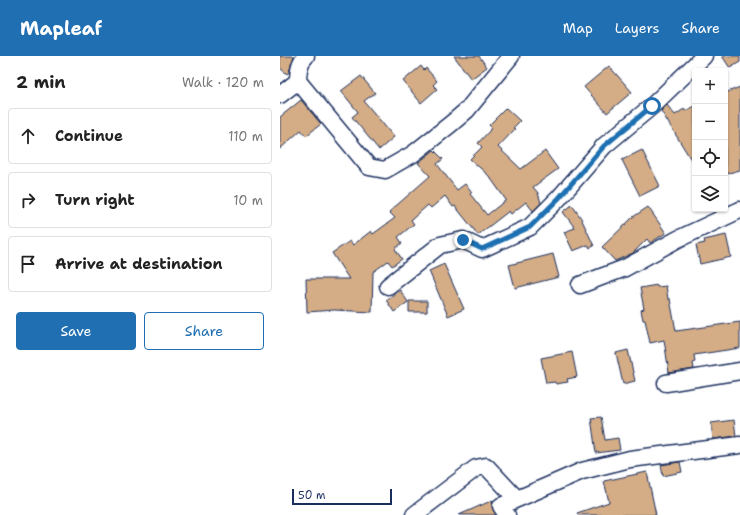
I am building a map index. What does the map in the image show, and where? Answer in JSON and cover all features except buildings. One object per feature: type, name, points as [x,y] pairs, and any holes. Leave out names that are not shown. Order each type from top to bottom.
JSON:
[{"type":"street","points":[[306,56],[302,59],[298,71],[298,81],[370,167],[385,170],[413,154],[467,110],[511,56]]},
{"type":"street","points":[[388,286],[440,245],[463,240],[482,249],[530,227],[559,198],[604,146],[652,106],[704,56]]},
{"type":"street","points":[[280,95],[298,81]]},
{"type":"street","points":[[580,285],[625,268],[740,210]]},
{"type":"street","points":[[666,383],[740,372]]},
{"type":"street","points":[[507,515],[501,506],[582,470],[623,460],[740,445]]},
{"type":"street","points":[[414,515],[476,468],[486,466],[517,499]]},
{"type":"route","points":[[463,240],[482,249],[530,227],[559,198],[604,146],[652,106]]}]
